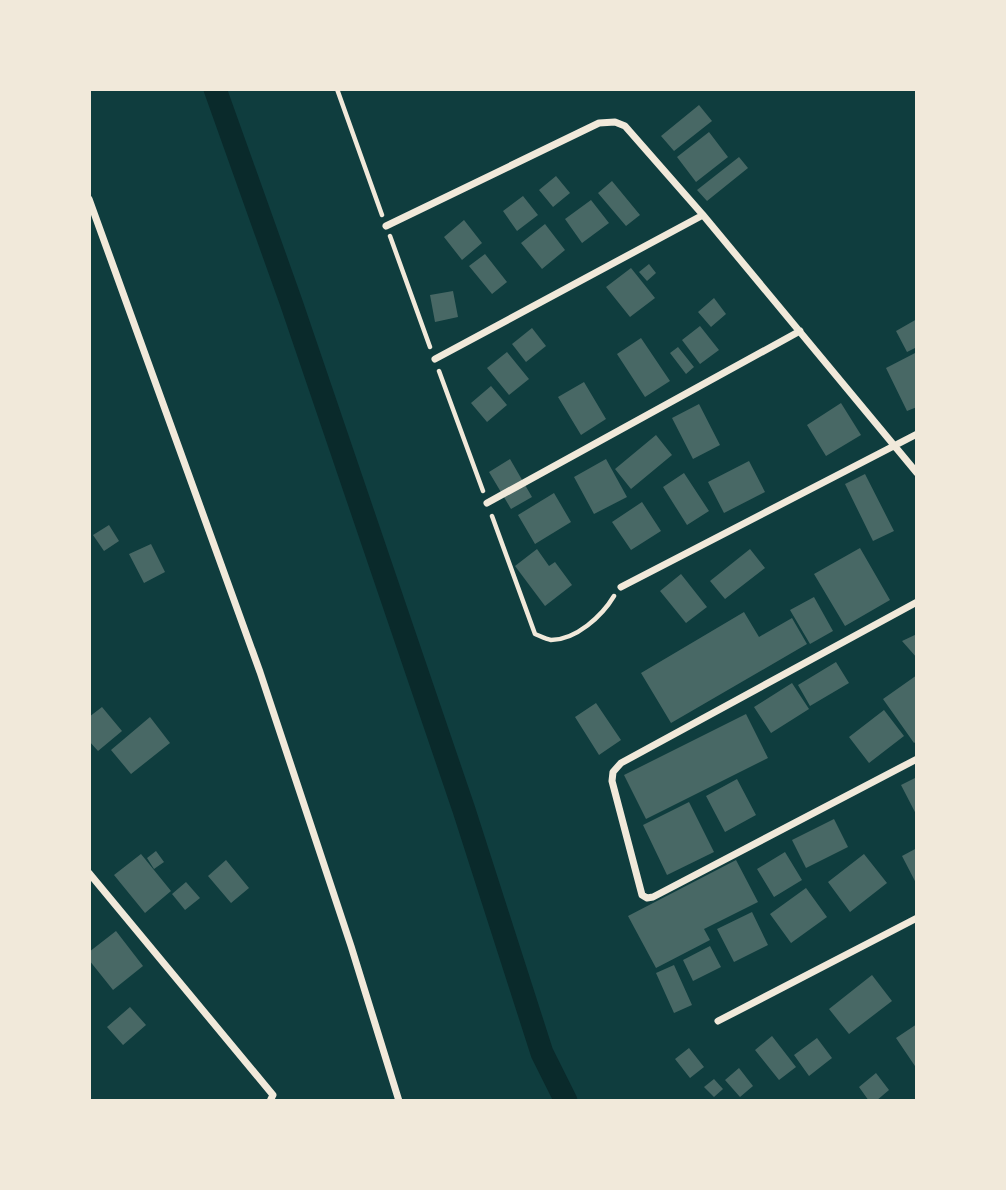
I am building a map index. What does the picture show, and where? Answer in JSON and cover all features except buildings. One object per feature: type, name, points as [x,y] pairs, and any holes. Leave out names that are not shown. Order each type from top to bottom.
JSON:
[{"type":"street","points":[[386,226],[599,123],[615,122],[625,126],[703,215],[917,473]]},
{"type":"street","points":[[89,199],[260,672],[351,946],[399,1101]]},
{"type":"street","points":[[435,359],[703,215]]},
{"type":"street","points":[[487,503],[800,331]]},
{"type":"street","points":[[621,587],[917,434]]},
{"type":"street","points":[[917,602],[621,763],[614,772],[612,781],[642,895],[647,898],[676,886],[917,759]]},
{"type":"street","points":[[89,873],[273,1095],[270,1101]]},
{"type":"street","points":[[718,1021],[917,918]]},
{"type":"path","points":[[535,634],[550,640],[571,636],[608,605],[621,587]]},
{"type":"waterway","points":[[215,89],[291,302],[464,810],[542,1053],[566,1101]]}]
